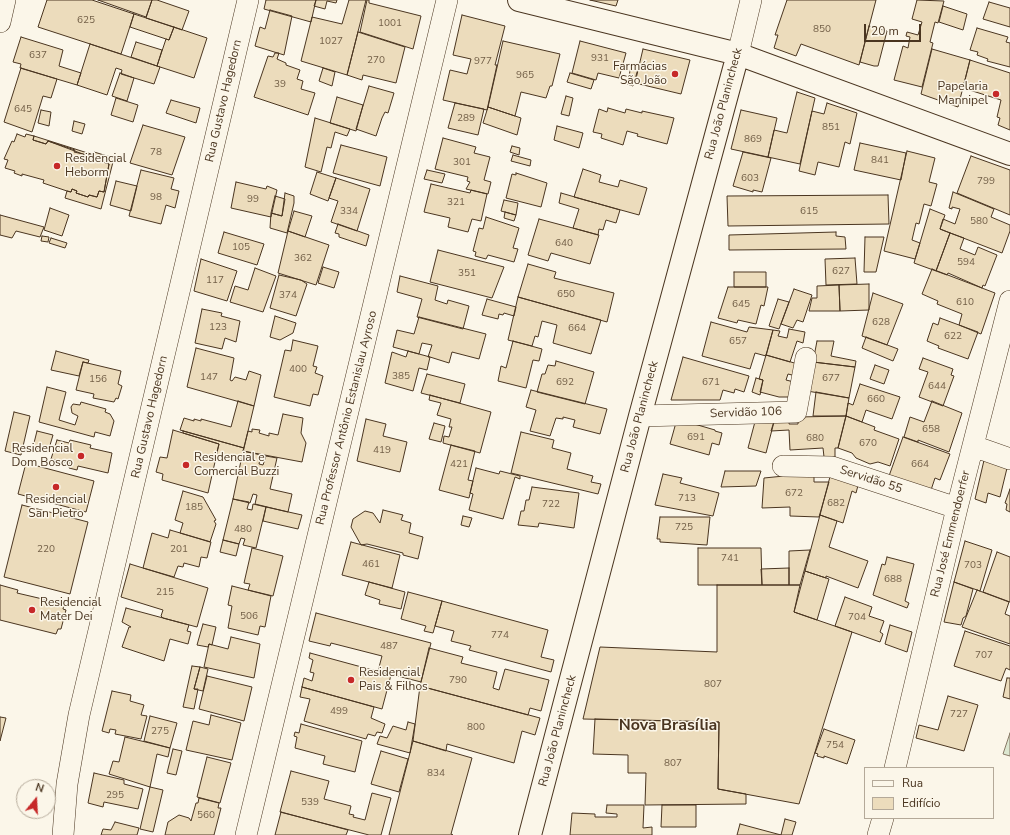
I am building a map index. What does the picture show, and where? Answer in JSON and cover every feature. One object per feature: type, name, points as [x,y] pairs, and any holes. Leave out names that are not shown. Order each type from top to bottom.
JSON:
[{"type":"main road","points":[[519,0],[738,54],[1010,154]]},
{"type":"main road","name":"Rua João Planincheck","points":[[530,835],[640,416],[738,54]]},
{"type":"street","points":[[0,22],[5,0]]},
{"type":"street","name":"Rua Gustavo Hagedorn","points":[[63,835],[67,784],[79,715],[248,0]]},
{"type":"street","name":"Rua Professor Antônio Estanislau Ayroso","points":[[246,835],[447,0]]},
{"type":"street","name":"Rua João Planincheck","points":[[738,54],[751,0]]},
{"type":"street","name":"Rua José Emmendoerfer","points":[[895,767],[957,508],[1010,301]]},
{"type":"street","name":"Servidão 106","points":[[640,416],[796,412],[806,358]]},
{"type":"street","points":[[973,446],[1010,459]]},
{"type":"street","name":"Servidão 55","points":[[783,466],[832,467],[957,508]]},
{"type":"street","points":[[878,835],[883,819]]},
{"type":"green space","points":[[1010,733],[1010,756],[1003,754]]},
{"type":"building","points":[[47,0],[92,0],[134,14],[121,54],[38,27]]},
{"type":"building","points":[[98,0],[152,0],[146,17]]},
{"type":"building","points":[[152,0],[157,0],[189,11],[182,30],[146,18]]},
{"type":"building","points":[[266,0],[316,0],[311,22],[264,9]]},
{"type":"building","points":[[316,0],[337,0],[336,3],[327,1],[325,9],[314,6]]},
{"type":"building","points":[[349,0],[366,0],[347,75],[301,61],[312,17],[342,24]]},
{"type":"building","points":[[367,0],[369,0],[369,3],[421,16],[413,49],[360,32]]},
{"type":"building","points":[[590,0],[618,0],[616,6]]},
{"type":"building","points":[[787,0],[876,0],[859,65],[801,44],[796,56],[774,48],[778,35],[775,35]]},
{"type":"building","points":[[917,0],[944,1],[938,23],[935,22],[930,42],[933,43],[922,87],[894,80],[903,46],[908,48],[910,37],[906,36],[907,32],[918,35],[922,22],[912,19]]},
{"type":"building","points":[[989,2],[1010,8],[1010,27],[983,19]]},
{"type":"building","points":[[943,6],[967,14],[963,30],[939,22]]},
{"type":"building","points":[[270,10],[292,16],[284,55],[255,46],[260,27],[265,29]]},
{"type":"building","points":[[134,14],[174,27],[169,40],[130,27]]},
{"type":"building","points":[[462,15],[505,26],[495,65],[497,65],[487,110],[443,100],[450,70],[467,74],[471,59],[453,55]]},
{"type":"building","points":[[869,26],[887,31],[878,66],[860,62]]},
{"type":"building","points":[[174,27],[207,38],[194,78],[157,66],[166,39],[169,40]]},
{"type":"building","points":[[977,28],[1008,37],[1006,42],[1010,43],[1010,67],[987,61],[988,59],[977,55],[978,52],[970,50]]},
{"type":"building","points":[[358,32],[405,47],[396,83],[363,75],[362,80],[347,75]]},
{"type":"building","points":[[21,37],[63,50],[59,66],[81,73],[77,85],[20,68],[21,64],[13,62]]},
{"type":"building","points":[[503,41],[560,54],[552,86],[550,86],[546,98],[521,92],[515,116],[488,107]]},
{"type":"building","points":[[580,41],[626,53],[619,78],[598,73],[596,80],[572,73]]},
{"type":"building","points":[[136,42],[162,50],[157,66],[131,57]]},
{"type":"building","points":[[90,44],[160,67],[154,84],[121,74],[122,70],[116,68],[107,95],[77,85]]},
{"type":"building","points":[[643,49],[690,60],[681,94],[635,83]]},
{"type":"building","points":[[932,49],[970,60],[958,107],[921,94]]},
{"type":"building","points":[[275,53],[279,53],[277,59],[286,63],[286,65],[300,70],[297,79],[303,81],[301,89],[315,93],[308,115],[254,97],[268,56],[273,57]]},
{"type":"building","name":"Papelaria Mannipel","points":[[970,60],[1010,73],[1010,130],[998,125],[1000,118],[997,117],[1001,100],[963,88]]},
{"type":"building","points":[[631,67],[638,69],[633,86],[627,84]]},
{"type":"building","points":[[21,68],[57,79],[51,98],[43,96],[32,132],[4,122]]},
{"type":"building","points":[[323,68],[335,72],[332,86],[319,81]]},
{"type":"building","points":[[120,73],[134,78],[127,101],[112,96]]},
{"type":"building","points":[[570,73],[594,80],[591,89],[567,82]]},
{"type":"building","points":[[369,86],[394,93],[388,113],[385,112],[376,136],[356,129]]},
{"type":"building","points":[[797,92],[815,98],[800,164],[768,157],[774,130],[787,133]]},
{"type":"building","points":[[566,96],[573,98],[569,116],[561,114]]},
{"type":"building","points":[[337,97],[363,105],[356,131],[330,123]]},
{"type":"building","points":[[116,98],[138,105],[133,122],[111,115]]},
{"type":"building","points":[[171,100],[200,108],[196,123],[166,113]]},
{"type":"building","points":[[455,103],[484,109],[478,135],[448,128]]},
{"type":"building","points":[[827,103],[857,113],[850,144],[845,142],[839,167],[818,162],[815,175],[799,171],[812,111],[824,114]]},
{"type":"building","points":[[488,107],[521,118],[517,135],[483,123]]},
{"type":"building","points":[[608,108],[625,113],[626,109],[674,118],[667,144],[637,136],[638,134],[627,131],[623,145],[601,138],[602,134],[593,132],[599,109],[607,112]]},
{"type":"building","points":[[41,110],[51,112],[49,126],[38,123]]},
{"type":"building","points":[[741,110],[777,118],[768,157],[731,149]]},
{"type":"building","points":[[315,118],[350,129],[347,136],[335,132],[331,148],[327,147],[321,172],[305,167]]},
{"type":"building","points":[[74,121],[85,124],[82,134],[72,131]]},
{"type":"building","points":[[143,125],[185,137],[172,175],[130,163]]},
{"type":"building","points":[[557,126],[583,133],[579,148],[554,140]]},
{"type":"building","name":"Residencial Heborm","points":[[17,134],[25,137],[26,134],[34,136],[33,140],[46,144],[48,141],[75,150],[74,152],[101,158],[100,161],[109,164],[104,192],[99,191],[97,197],[89,195],[88,197],[76,193],[77,191],[72,189],[71,192],[67,191],[43,183],[44,180],[22,174],[22,176],[14,173],[15,171],[5,168],[8,160],[4,159],[12,141],[14,142]]},
{"type":"building","points":[[34,136],[94,155],[94,152],[114,158],[101,209],[65,198],[67,191],[71,192],[72,189],[77,191],[76,193],[88,197],[89,195],[97,197],[99,191],[104,192],[109,164],[100,161],[101,158],[89,154],[88,156],[48,141],[46,144],[33,140]]},
{"type":"building","points":[[443,138],[476,147],[474,153],[490,157],[484,180],[491,182],[488,194],[466,189],[470,182],[467,181],[468,177],[435,169]]},
{"type":"building","points":[[860,143],[906,153],[901,180],[854,170]]},
{"type":"building","points":[[341,145],[387,157],[380,186],[333,173]]},
{"type":"building","points":[[512,146],[520,148],[519,155],[510,152]]},
{"type":"building","points":[[907,151],[935,158],[929,182],[937,184],[931,206],[924,204],[919,224],[916,223],[912,240],[920,243],[915,259],[884,251]]},
{"type":"building","points":[[743,152],[771,158],[762,192],[753,190],[753,192],[733,186]]},
{"type":"building","points":[[513,155],[531,160],[530,166],[511,161]]},
{"type":"building","points":[[971,156],[1010,170],[1010,215],[957,193]]},
{"type":"building","points":[[583,169],[601,175],[599,182],[618,187],[620,180],[647,188],[639,215],[574,197]]},
{"type":"building","points":[[141,170],[174,178],[171,189],[179,191],[175,208],[166,205],[161,224],[129,216]]},
{"type":"building","points":[[427,170],[445,174],[442,183],[424,179]]},
{"type":"building","points":[[317,172],[336,178],[328,201],[310,194]]},
{"type":"building","points":[[516,173],[547,183],[541,207],[506,198],[512,174],[516,175]]},
{"type":"building","points":[[336,178],[370,189],[357,231],[331,222],[338,201],[329,198]]},
{"type":"building","points":[[116,181],[137,186],[131,211],[110,205]]},
{"type":"building","points":[[236,182],[266,189],[267,186],[277,190],[271,217],[231,208]]},
{"type":"building","points":[[431,184],[470,193],[471,190],[487,194],[481,221],[472,219],[468,232],[448,227],[450,218],[424,212]]},
{"type":"building","points":[[953,192],[994,209],[991,217],[1010,225],[1010,231],[1002,253],[940,229],[943,219],[955,224],[960,209],[952,207],[952,209],[949,208]]},
{"type":"building","points":[[285,193],[294,196],[294,203],[287,233],[270,228],[271,213],[282,216]]},
{"type":"building","points":[[561,193],[620,210],[616,223],[606,220],[603,230],[599,229],[598,235],[573,228],[579,209],[559,203]]},
{"type":"building","points":[[888,195],[889,224],[728,226],[727,196]]},
{"type":"building","points":[[275,196],[285,199],[282,216],[271,213]]},
{"type":"building","points":[[504,200],[518,203],[516,215],[501,211]]},
{"type":"building","points":[[50,208],[69,215],[62,236],[44,230]]},
{"type":"building","points":[[930,209],[945,215],[940,229],[950,233],[936,271],[914,263]]},
{"type":"building","points":[[294,211],[312,216],[305,237],[288,231]]},
{"type":"building","points":[[505,212],[516,215],[514,221],[504,218]]},
{"type":"building","points":[[0,215],[44,227],[40,237],[16,231],[12,238],[0,235]]},
{"type":"building","points":[[486,217],[519,228],[513,248],[518,249],[514,262],[488,255],[486,259],[475,256],[476,252],[473,251],[479,228],[483,229]]},
{"type":"building","points":[[539,219],[599,235],[590,264],[551,253],[548,261],[528,255]]},
{"type":"building","points":[[338,224],[369,235],[366,246],[339,237],[339,234],[335,233]]},
{"type":"building","points":[[288,231],[329,245],[316,285],[278,273]]},
{"type":"building","points":[[224,232],[264,244],[257,265],[218,253]]},
{"type":"building","points":[[836,232],[836,236],[845,237],[846,249],[729,250],[729,235]]},
{"type":"building","points":[[950,233],[964,238],[960,249],[975,255],[978,247],[997,255],[985,286],[983,285],[982,288],[948,273],[947,275],[936,271]]},
{"type":"building","points":[[42,236],[49,237],[48,242],[41,241]]},
{"type":"building","points":[[865,237],[884,237],[876,272],[864,272]]},
{"type":"building","points":[[51,238],[67,243],[65,248],[49,243]]},
{"type":"building","points":[[438,250],[504,267],[492,298],[430,282]]},
{"type":"building","points":[[855,258],[857,284],[826,285],[825,259]]},
{"type":"building","points":[[201,259],[237,271],[227,301],[194,291]]},
{"type":"building","points":[[528,264],[556,272],[554,278],[614,293],[607,322],[518,297]]},
{"type":"building","points":[[323,267],[339,272],[334,288],[318,283]]},
{"type":"building","points":[[255,268],[276,276],[263,312],[230,302],[235,286],[248,290]]},
{"type":"building","points":[[932,269],[995,293],[981,334],[959,325],[962,314],[937,304],[938,301],[922,294]]},
{"type":"building","points":[[734,272],[766,272],[766,287],[734,287]]},
{"type":"building","points":[[279,275],[301,280],[307,284],[296,316],[270,308]]},
{"type":"building","points":[[400,276],[438,286],[435,300],[447,304],[448,300],[469,306],[463,329],[417,317],[422,299],[397,292]]},
{"type":"building","points":[[869,284],[869,310],[840,311],[839,285]]},
{"type":"building","points":[[839,285],[840,311],[809,311],[812,298],[817,298],[817,286]]},
{"type":"building","points":[[728,287],[768,287],[764,306],[761,305],[756,324],[738,320],[737,323],[718,318]]},
{"type":"building","points":[[794,289],[812,295],[803,322],[797,320],[793,328],[781,324]]},
{"type":"building","points":[[873,293],[903,304],[887,345],[862,336]]},
{"type":"building","points":[[518,297],[601,320],[591,354],[553,343],[557,325],[542,321],[538,337],[535,336],[532,346],[508,340]]},
{"type":"building","points":[[487,299],[516,307],[514,316],[504,313],[503,315],[499,314],[498,319],[482,315]]},
{"type":"building","points":[[778,299],[789,302],[779,329],[769,326]]},
{"type":"building","points":[[202,309],[222,313],[221,316],[240,321],[236,342],[225,338],[222,349],[195,343]]},
{"type":"building","points":[[275,316],[296,323],[293,333],[280,340],[270,337]]},
{"type":"building","points":[[419,317],[486,334],[479,359],[452,352],[449,363],[428,357],[432,345],[422,343],[419,354],[393,347],[397,330],[414,334]]},
{"type":"building","points":[[940,318],[978,332],[968,359],[938,348],[939,346],[927,341],[933,323],[938,325]]},
{"type":"building","points":[[711,322],[747,332],[749,327],[773,330],[766,356],[755,353],[750,369],[702,356]]},
{"type":"building","points":[[789,329],[805,332],[803,343],[797,341],[790,362],[766,355],[773,330],[780,331],[778,336],[787,338]]},
{"type":"building","points":[[866,337],[898,349],[893,361],[862,348]]},
{"type":"building","points":[[293,340],[318,346],[313,366],[317,367],[315,373],[323,376],[318,395],[313,394],[310,406],[274,397],[285,350],[291,351]]},
{"type":"building","points":[[513,341],[542,349],[539,361],[533,360],[526,388],[498,381],[501,366],[506,368]]},
{"type":"building","points":[[817,341],[834,341],[831,356],[856,361],[855,367],[813,362]]},
{"type":"building","points":[[196,348],[234,358],[230,380],[232,381],[235,377],[246,380],[249,371],[261,375],[254,406],[187,387]]},
{"type":"building","points":[[56,351],[89,360],[88,363],[83,362],[79,376],[51,370]]},
{"type":"building","points":[[408,351],[430,357],[427,370],[419,368],[413,391],[385,383],[392,352],[406,357]]},
{"type":"building","points":[[766,355],[798,364],[796,376],[788,374],[786,380],[794,382],[790,397],[779,397],[760,392],[763,380],[759,379]]},
{"type":"building","points":[[683,357],[749,376],[744,392],[735,389],[734,393],[723,390],[720,400],[671,400]]},
{"type":"building","points":[[923,358],[953,369],[951,375],[954,376],[943,406],[919,397],[928,372],[919,369]]},
{"type":"building","points":[[556,361],[594,372],[585,404],[537,392],[542,374],[545,374],[548,365],[555,366]]},
{"type":"building","points":[[83,362],[121,371],[118,384],[122,386],[118,399],[116,398],[114,402],[93,398],[94,394],[76,390]]},
{"type":"building","points":[[813,362],[855,367],[849,398],[807,391]]},
{"type":"building","points":[[875,365],[889,370],[884,384],[870,379]]},
{"type":"building","points":[[427,374],[465,384],[460,403],[421,393]]},
{"type":"building","points":[[756,378],[763,380],[760,395],[752,392]]},
{"type":"building","points":[[860,384],[900,397],[892,419],[866,410],[862,422],[846,416],[848,403],[853,405]]},
{"type":"building","points":[[47,387],[66,392],[59,420],[75,425],[78,416],[72,413],[71,407],[73,404],[80,405],[81,402],[106,409],[105,412],[110,414],[114,421],[110,436],[95,432],[94,437],[39,422]]},
{"type":"building","points":[[531,390],[607,409],[600,434],[573,427],[575,420],[563,417],[563,419],[556,418],[550,436],[530,431],[536,410],[526,407]]},
{"type":"building","points":[[816,392],[849,398],[846,416],[813,416]]},
{"type":"building","points":[[430,395],[491,412],[480,453],[443,443],[444,436],[449,437],[452,427],[449,427],[451,419],[437,415],[441,403],[429,400]]},
{"type":"building","points":[[238,401],[254,406],[244,448],[180,430],[184,418],[194,421],[194,419],[201,421],[201,419],[231,427]]},
{"type":"building","points":[[932,401],[962,413],[949,452],[918,440],[918,442],[904,437],[910,417],[924,422]]},
{"type":"building","points":[[14,412],[30,416],[21,455],[5,451]]},
{"type":"building","points":[[283,414],[303,418],[301,433],[306,443],[302,462],[243,451],[248,431],[252,432],[252,429],[260,430],[259,433],[269,436],[269,433],[278,435]]},
{"type":"building","points":[[846,416],[838,448],[835,448],[835,457],[824,457],[823,448],[790,450],[789,430],[771,431],[775,418],[790,417],[789,424],[798,424],[798,417]]},
{"type":"building","points":[[846,416],[875,427],[874,430],[899,439],[890,466],[878,462],[870,464],[856,458],[852,453],[838,448]]},
{"type":"building","points":[[756,418],[775,418],[766,453],[748,448]]},
{"type":"building","points":[[366,419],[386,424],[383,436],[407,442],[400,472],[357,461]]},
{"type":"building","points":[[677,419],[722,433],[719,445],[712,443],[709,455],[670,444]]},
{"type":"building","points":[[434,423],[445,426],[441,442],[429,439]]},
{"type":"building","name":"Residencial e Comercial Buzzi","points":[[173,430],[219,444],[208,493],[162,480],[163,474],[156,472],[160,457],[167,458]]},
{"type":"building","points":[[37,431],[53,435],[48,452],[33,447]]},
{"type":"building","points":[[183,431],[244,448],[241,462],[216,455],[219,444],[183,433]]},
{"type":"building","points":[[521,432],[554,440],[552,448],[571,453],[567,469],[593,476],[591,482],[601,484],[598,494],[511,473]]},
{"type":"building","points":[[903,437],[950,454],[940,480],[935,478],[931,490],[889,476]]},
{"type":"building","name":"Residencial Dom Bosco","points":[[57,440],[69,443],[70,440],[91,445],[90,448],[112,453],[108,473],[78,466],[77,470],[69,468],[70,463],[51,459]]},
{"type":"building","points":[[451,445],[475,451],[468,480],[473,481],[469,498],[439,490]]},
{"type":"building","points":[[243,451],[261,455],[259,464],[263,465],[266,456],[277,458],[270,489],[292,494],[288,512],[255,504],[257,495],[253,494],[250,503],[233,499]]},
{"type":"building","points":[[985,456],[1008,464],[1000,497],[988,493],[986,503],[975,499]]},
{"type":"building","name":"Residencial San Pietro","points":[[26,463],[94,481],[86,512],[18,494]]},
{"type":"building","points":[[476,468],[499,474],[500,471],[520,476],[520,479],[515,477],[503,519],[469,510],[473,494],[470,493]]},
{"type":"building","points":[[832,469],[860,478],[856,493],[852,491],[843,523],[820,515]]},
{"type":"building","points":[[725,471],[761,471],[756,486],[721,487]]},
{"type":"building","points":[[814,473],[814,482],[829,482],[819,517],[790,516],[790,507],[762,508],[764,478]]},
{"type":"building","points":[[663,474],[682,478],[680,483],[719,493],[713,516],[655,505]]},
{"type":"building","points":[[532,487],[579,493],[574,528],[539,523],[538,527],[518,525],[521,511],[524,511],[526,500],[529,500]]},
{"type":"building","points":[[1010,489],[1010,512],[1006,510],[1007,504],[1005,503]]},
{"type":"building","points":[[183,491],[203,497],[216,520],[214,521],[216,524],[210,542],[180,533],[183,523],[175,520]]},
{"type":"building","points":[[233,499],[249,502],[247,509],[252,510],[253,504],[266,507],[256,548],[243,545],[245,539],[241,538],[239,544],[223,540]]},
{"type":"building","points":[[22,505],[88,522],[70,594],[4,577]]},
{"type":"building","points":[[266,507],[302,515],[298,529],[263,521]]},
{"type":"building","points":[[383,510],[403,515],[401,520],[411,523],[409,533],[423,537],[418,559],[403,555],[403,553],[367,544],[361,545],[351,527],[353,519],[365,511],[373,513],[380,523]]},
{"type":"building","points":[[820,515],[837,521],[829,547],[868,561],[858,588],[826,576],[826,578],[805,571]]},
{"type":"building","points":[[463,516],[472,518],[469,527],[461,525]]},
{"type":"building","points":[[660,517],[710,517],[707,545],[660,542],[660,539],[657,539]]},
{"type":"building","points":[[170,530],[211,542],[207,558],[201,557],[199,567],[184,563],[183,567],[178,566],[174,577],[143,568],[152,533],[168,538]]},
{"type":"building","points":[[223,540],[239,544],[236,556],[220,552]]},
{"type":"building","points":[[965,541],[992,550],[980,591],[954,582]]},
{"type":"building","points":[[351,542],[400,555],[392,588],[342,575]]},
{"type":"building","points":[[252,548],[283,556],[273,596],[248,590],[250,584],[244,583]]},
{"type":"building","points":[[698,548],[761,548],[762,585],[698,585]]},
{"type":"building","points":[[810,550],[800,585],[789,585],[789,551]]},
{"type":"building","points":[[997,552],[1010,557],[1010,602],[983,592]]},
{"type":"building","points":[[887,557],[914,564],[905,601],[909,603],[907,608],[873,595],[882,564],[885,565]]},
{"type":"building","points":[[130,564],[208,588],[197,627],[163,618],[161,616],[163,610],[121,597]]},
{"type":"building","points":[[789,568],[789,585],[762,585],[761,569]]},
{"type":"building","points":[[805,571],[829,579],[817,620],[794,612]]},
{"type":"building","points":[[369,582],[405,592],[401,609],[379,604],[380,600],[365,595]]},
{"type":"building","points":[[954,582],[973,589],[966,616],[963,618],[961,625],[944,622]]},
{"type":"building","name":"Residencial Mater Dei","points":[[0,585],[18,590],[17,593],[64,604],[63,609],[66,610],[61,629],[58,629],[56,634],[0,620]]},
{"type":"building","points":[[717,585],[800,585],[794,612],[852,632],[799,804],[718,789],[719,722],[583,719],[600,647],[717,652]]},
{"type":"building","points":[[232,586],[271,596],[265,627],[260,626],[258,635],[228,628],[232,606],[228,605]]},
{"type":"building","points":[[977,590],[1009,602],[1005,614],[1010,616],[1010,644],[962,627]]},
{"type":"building","points":[[408,592],[442,601],[433,633],[424,631],[426,626],[401,619]]},
{"type":"building","points":[[845,597],[872,607],[869,616],[884,621],[880,632],[883,634],[880,642],[835,626]]},
{"type":"building","points":[[442,601],[548,630],[541,657],[554,660],[551,672],[469,650],[471,646],[451,641],[454,631],[435,626]]},
{"type":"building","points":[[126,608],[189,625],[187,631],[191,632],[188,644],[170,639],[164,661],[122,647],[129,627],[131,627],[122,622]]},
{"type":"building","points":[[316,613],[431,643],[421,682],[378,671],[382,656],[331,643],[330,646],[309,641]]},
{"type":"building","points":[[203,624],[216,627],[212,645],[209,644],[208,647],[197,645]]},
{"type":"building","points":[[890,625],[912,632],[907,652],[885,644]]},
{"type":"building","points":[[965,631],[1010,646],[1010,670],[1006,668],[1001,681],[954,666]]},
{"type":"building","points":[[231,637],[260,644],[254,678],[204,667],[209,644],[228,649]]},
{"type":"building","points":[[429,648],[463,657],[461,663],[497,672],[493,688],[499,690],[505,669],[549,680],[541,711],[530,708],[528,715],[420,686]]},
{"type":"building","name":"Residencial Pais & Filhos","points":[[310,653],[391,675],[382,709],[302,687],[304,678],[312,681],[314,673],[310,672],[313,660],[309,658]]},
{"type":"building","points":[[192,666],[200,667],[194,689],[198,689],[194,709],[183,707]]},
{"type":"building","points":[[200,667],[208,669],[203,691],[194,689]]},
{"type":"building","points":[[207,676],[252,687],[244,721],[199,709]]},
{"type":"building","points":[[1007,678],[1010,678],[1010,699],[1003,697]]},
{"type":"building","points":[[420,686],[540,718],[535,735],[522,731],[514,763],[447,744],[446,751],[413,741]]},
{"type":"building","points":[[302,687],[374,707],[371,718],[385,724],[382,733],[377,732],[375,736],[368,734],[366,739],[304,721],[310,699],[300,697]]},
{"type":"building","points":[[112,691],[131,695],[130,701],[144,705],[141,715],[147,716],[141,739],[115,734],[116,730],[110,729],[109,733],[102,731]]},
{"type":"building","points":[[948,696],[978,705],[964,751],[916,738],[919,725],[938,730]]},
{"type":"building","points":[[211,715],[241,723],[232,760],[186,750],[193,721],[209,725]]},
{"type":"building","points":[[150,716],[177,723],[170,748],[144,741]]},
{"type":"building","points":[[0,717],[6,718],[0,741]]},
{"type":"building","points":[[595,719],[719,722],[718,789],[746,794],[746,804],[645,805],[646,773],[628,773],[628,755],[593,754]]},
{"type":"building","points":[[408,722],[415,724],[410,753],[377,744],[380,736],[387,738],[393,726],[406,730]]},
{"type":"building","points":[[301,724],[362,741],[355,772],[323,764],[325,756],[295,748],[297,737],[294,736],[295,732],[299,733]]},
{"type":"building","points":[[824,729],[855,740],[847,764],[824,756],[824,758],[817,756],[818,754],[815,753]]},
{"type":"building","points":[[125,737],[170,748],[168,757],[157,754],[150,787],[109,774],[113,761],[119,762]]},
{"type":"building","points":[[413,741],[472,758],[451,834],[453,835],[389,835]]},
{"type":"building","points":[[173,749],[182,751],[176,775],[167,773]]},
{"type":"building","points":[[381,751],[408,759],[399,792],[371,784]]},
{"type":"building","points":[[207,757],[231,763],[220,803],[197,797]]},
{"type":"building","points":[[291,771],[329,781],[324,799],[351,806],[349,814],[354,815],[353,817],[365,820],[372,793],[391,798],[381,835],[369,835],[280,812]]},
{"type":"building","points":[[94,773],[124,780],[124,784],[143,789],[138,809],[104,802],[103,807],[88,803]]},
{"type":"building","points":[[150,787],[163,790],[153,832],[140,829]]},
{"type":"building","points":[[199,798],[219,803],[218,808],[221,808],[214,835],[165,835],[168,822],[179,815],[189,818],[191,821]]},
{"type":"building","points":[[607,805],[644,805],[643,828],[652,827],[652,835],[570,835],[572,813],[595,814],[595,817],[617,817],[617,814],[606,813]]},
{"type":"building","points":[[662,805],[696,805],[696,827],[661,827]]},
{"type":"building","points":[[281,812],[348,830],[346,835],[275,835]]},
{"type":"building","points":[[785,819],[796,822],[792,835],[781,835]]},
{"type":"building","points":[[115,822],[139,828],[137,835],[101,835],[103,829],[111,830]]},
{"type":"building","points":[[740,824],[781,835],[737,835]]},
{"type":"place","name":"Farmácias São João","points":[[675,74]]},
{"type":"place","name":"Papelaria Mannipel","points":[[996,94]]},
{"type":"place","name":"Residencial Heborm","points":[[57,166]]},
{"type":"place","name":"Residencial Dom Bosco","points":[[81,456]]},
{"type":"place","name":"Residencial e Comercial Buzzi","points":[[186,465]]},
{"type":"place","name":"Residencial San Pietro","points":[[56,487]]},
{"type":"place","name":"Residencial Mater Dei","points":[[32,610]]},
{"type":"place","name":"Residencial Pais & Filhos","points":[[351,680]]},
{"type":"district","name":"Nova Brasília","points":[[668,726]]}]
